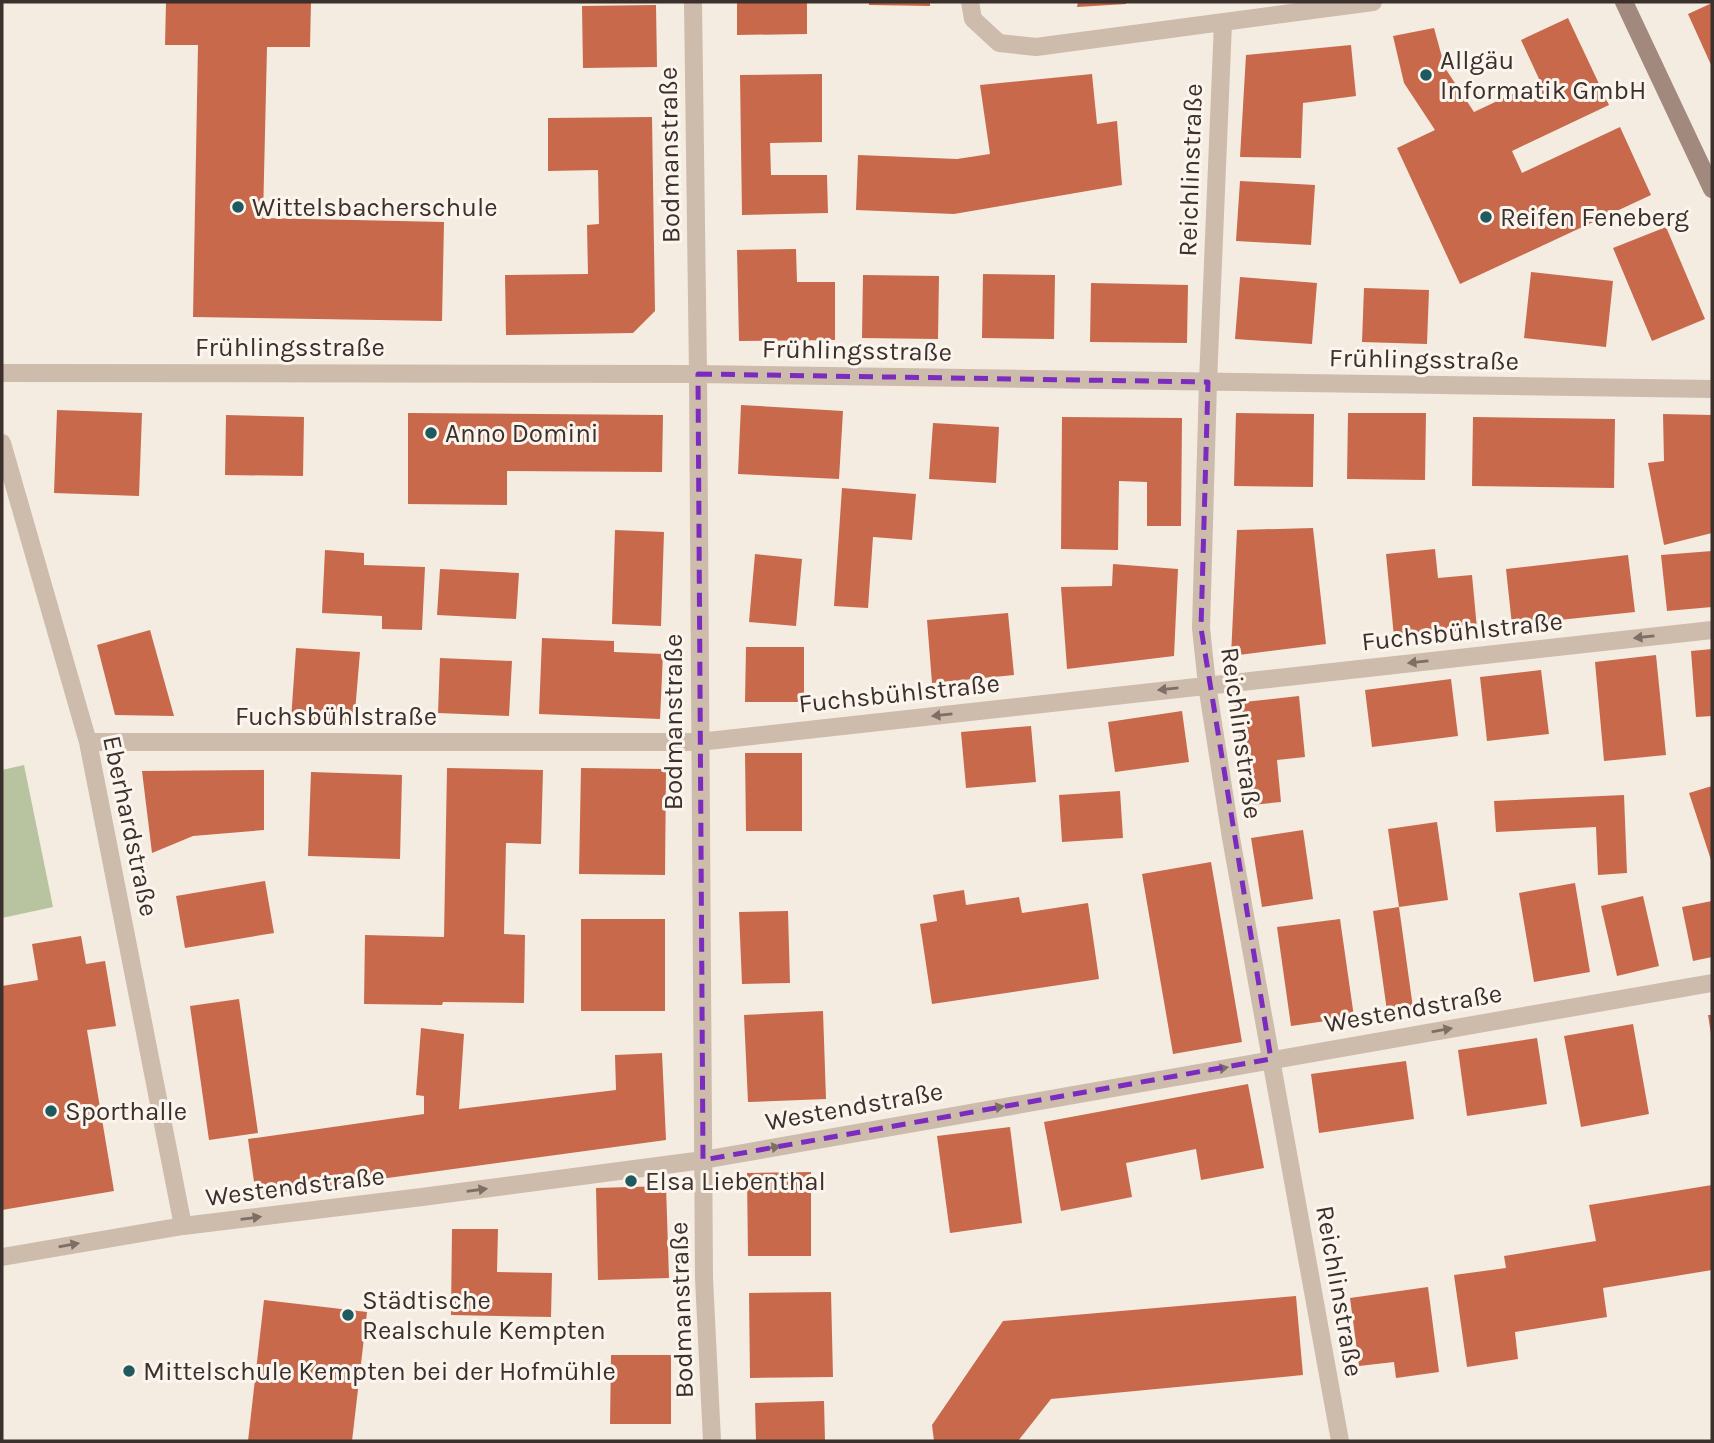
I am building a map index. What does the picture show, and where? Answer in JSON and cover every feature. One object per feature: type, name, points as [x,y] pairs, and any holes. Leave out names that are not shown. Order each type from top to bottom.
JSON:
[{"type":"street","name":"Bodmanstraße","points":[[693,2],[698,374],[702,1160],[704,1278],[712,1441]]},
{"type":"street","points":[[970,2],[973,19],[999,43],[1036,47],[1373,2]]},
{"type":"street","points":[[1624,2],[1712,189]]},
{"type":"street","name":"Reichlinstraße","points":[[1223,23],[1201,628],[1206,685],[1231,838],[1340,1441]]},
{"type":"street","name":"Frühlingsstraße","points":[[2,373],[698,374],[1712,388]]},
{"type":"street","name":"Eberhardstraße","points":[[2,443],[88,742],[183,1226]]},
{"type":"street","name":"Fuchsbühlstraße","points":[[88,742],[699,742],[1712,630]]},
{"type":"street","name":"Westendstraße","points":[[2,1257],[183,1226],[422,1198],[702,1160],[1712,983]]},
{"type":"highlighted area","points":[[698,374],[1208,382],[1201,628],[1271,1059],[703,1160]]},
{"type":"green space","points":[[24,765],[53,907],[2,918],[2,770]]},
{"type":"building","points":[[166,2],[311,2],[310,47],[267,47],[263,218],[444,222],[442,321],[193,317],[198,45],[165,45]]},
{"type":"building","points":[[737,2],[807,2],[807,34],[737,35]]},
{"type":"building","points":[[869,2],[930,2],[930,6],[869,5]]},
{"type":"building","points":[[1078,2],[1126,2],[1126,4],[1077,7]]},
{"type":"building","points":[[1712,3],[1712,67],[1688,14]]},
{"type":"building","points":[[656,5],[657,67],[583,68],[582,6]]},
{"type":"building","points":[[1568,18],[1609,105],[1512,151],[1522,173],[1620,127],[1651,195],[1460,284],[1397,148],[1435,130],[1404,83],[1393,36],[1434,28],[1445,68],[1474,112],[1540,81],[1521,40]]},
{"type":"building","points":[[1351,45],[1356,96],[1303,103],[1301,158],[1240,157],[1246,55]]},
{"type":"building","points":[[822,74],[822,142],[770,143],[771,175],[827,175],[828,213],[742,215],[740,75]]},
{"type":"building","points":[[1092,74],[1097,124],[1117,121],[1122,185],[954,214],[856,210],[858,155],[957,159],[990,154],[980,85]]},
{"type":"building","points":[[652,117],[655,311],[633,333],[506,335],[505,275],[588,274],[587,225],[599,224],[598,170],[548,171],[548,118]]},
{"type":"building","points":[[1240,181],[1315,185],[1311,245],[1236,241]]},
{"type":"building","points":[[1666,227],[1705,319],[1652,341],[1613,248]]},
{"type":"building","points":[[796,249],[797,282],[835,282],[835,340],[739,341],[737,250]]},
{"type":"building","points":[[1531,272],[1613,281],[1606,347],[1524,338]]},
{"type":"building","points":[[983,274],[1055,275],[1054,339],[982,338]]},
{"type":"building","points":[[863,275],[939,276],[938,339],[862,338]]},
{"type":"building","points":[[1240,277],[1317,283],[1312,344],[1235,339]]},
{"type":"building","points":[[1091,283],[1188,285],[1187,343],[1090,342]]},
{"type":"building","points":[[1364,288],[1429,290],[1427,344],[1362,342]]},
{"type":"building","points":[[741,405],[843,411],[839,479],[738,474]]},
{"type":"building","points":[[57,410],[142,413],[139,496],[54,493]]},
{"type":"building","points":[[408,413],[663,415],[662,472],[507,471],[507,505],[408,504]]},
{"type":"building","points":[[1236,413],[1314,414],[1313,487],[1234,486]]},
{"type":"building","points":[[1348,413],[1426,413],[1425,480],[1347,479]]},
{"type":"building","points":[[1663,414],[1712,415],[1712,533],[1664,545],[1648,463],[1664,461]]},
{"type":"building","points":[[226,415],[304,417],[303,476],[225,475]]},
{"type":"building","points":[[1062,417],[1182,418],[1181,526],[1147,526],[1147,482],[1119,481],[1118,550],[1061,549]]},
{"type":"building","points":[[1473,417],[1615,419],[1614,488],[1472,486]]},
{"type":"building","points":[[933,423],[999,427],[996,483],[929,479]]},
{"type":"building","points":[[842,488],[916,494],[912,540],[873,537],[868,608],[834,606]]},
{"type":"building","points":[[1313,528],[1326,644],[1231,656],[1237,530]]},
{"type":"building","points":[[615,530],[664,532],[661,626],[612,624]]},
{"type":"building","points":[[1435,549],[1438,578],[1472,575],[1477,629],[1394,637],[1386,554]]},
{"type":"building","points":[[325,550],[364,553],[364,565],[425,567],[422,630],[382,629],[382,616],[322,613]]},
{"type":"building","points":[[1712,551],[1712,607],[1667,611],[1661,555]]},
{"type":"building","points":[[755,554],[802,559],[796,626],[749,622]]},
{"type":"building","points":[[1628,555],[1635,612],[1512,625],[1506,569]]},
{"type":"building","points":[[1113,564],[1178,569],[1174,656],[1067,669],[1061,587],[1112,586]]},
{"type":"building","points":[[440,569],[519,573],[516,619],[437,615]]},
{"type":"building","points":[[1008,613],[1014,675],[932,683],[927,620]]},
{"type":"building","points":[[150,630],[174,716],[115,715],[97,645]]},
{"type":"building","points":[[542,638],[614,641],[614,652],[663,654],[660,719],[539,714]]},
{"type":"building","points":[[746,647],[804,647],[804,702],[745,702]]},
{"type":"building","points":[[296,648],[360,652],[354,724],[291,720]]},
{"type":"building","points":[[1712,649],[1712,716],[1696,717],[1691,651]]},
{"type":"building","points":[[1656,655],[1666,755],[1604,761],[1595,662]]},
{"type":"building","points":[[440,658],[512,661],[509,716],[438,713]]},
{"type":"building","points":[[1541,670],[1549,734],[1487,741],[1480,677]]},
{"type":"building","points":[[1451,679],[1458,736],[1372,747],[1365,690]]},
{"type":"building","points":[[1299,696],[1305,757],[1277,760],[1281,802],[1251,805],[1247,762],[1242,763],[1235,703]]},
{"type":"building","points":[[1182,711],[1189,762],[1115,772],[1108,722]]},
{"type":"building","points":[[1031,726],[1036,782],[966,788],[961,732]]},
{"type":"building","points":[[745,753],[802,753],[802,831],[746,831]]},
{"type":"building","points":[[447,768],[543,770],[541,844],[506,843],[504,934],[525,935],[524,1003],[364,1004],[365,935],[444,937]]},
{"type":"building","points":[[581,768],[666,769],[665,875],[579,874]]},
{"type":"building","points":[[264,770],[264,830],[193,836],[152,853],[142,771]]},
{"type":"building","points":[[311,772],[402,775],[400,859],[308,856]]},
{"type":"building","points":[[1712,786],[1712,863],[1689,793]]},
{"type":"building","points":[[1120,791],[1123,838],[1062,842],[1059,795]]},
{"type":"building","points":[[1624,795],[1627,873],[1598,875],[1596,827],[1496,832],[1494,801]]},
{"type":"building","points":[[1437,822],[1448,900],[1399,907],[1388,829]]},
{"type":"building","points":[[1303,830],[1313,899],[1262,907],[1251,838]]},
{"type":"building","points":[[1211,862],[1242,1042],[1173,1054],[1142,874]]},
{"type":"building","points":[[265,881],[274,933],[185,948],[176,896]]},
{"type":"building","points":[[1575,883],[1590,972],[1534,982],[1519,893]]},
{"type":"building","points":[[964,890],[966,905],[1019,897],[1022,913],[1088,903],[1099,979],[932,1004],[920,924],[937,921],[933,895]]},
{"type":"building","points":[[1643,896],[1659,966],[1617,976],[1601,906]]},
{"type":"building","points":[[1712,901],[1712,957],[1693,961],[1682,907]]},
{"type":"building","points":[[1399,907],[1413,1008],[1387,1011],[1373,911]]},
{"type":"building","points":[[788,911],[790,983],[742,984],[739,912]]},
{"type":"building","points":[[581,919],[665,919],[665,1011],[581,1011]]},
{"type":"building","points":[[1340,919],[1354,1017],[1291,1026],[1277,927]]},
{"type":"building","name":"Sporthalle","points":[[81,936],[86,964],[105,961],[116,1026],[87,1030],[114,1191],[2,1210],[2,986],[38,980],[32,944]]},
{"type":"building","points":[[239,999],[258,1133],[209,1140],[190,1006]]},
{"type":"building","points":[[823,1011],[826,1099],[748,1102],[744,1015]]},
{"type":"building","points":[[1708,1015],[1712,1015],[1712,1034],[1711,1034]]},
{"type":"building","points":[[1633,1024],[1649,1114],[1581,1127],[1564,1036]]},
{"type":"building","points":[[421,1028],[464,1034],[459,1109],[616,1090],[615,1055],[662,1053],[666,1140],[256,1196],[248,1139],[424,1114],[424,1096],[416,1095]]},
{"type":"building","points":[[1537,1038],[1547,1104],[1467,1116],[1458,1050]]},
{"type":"building","points":[[1406,1061],[1414,1119],[1319,1133],[1311,1074]]},
{"type":"building","points":[[1248,1084],[1264,1168],[1201,1180],[1196,1149],[1126,1163],[1132,1197],[1061,1211],[1044,1122]]},
{"type":"building","points":[[1010,1127],[1022,1223],[950,1233],[937,1136]]},
{"type":"building","points":[[811,1172],[811,1256],[748,1256],[747,1173]]},
{"type":"building","points":[[1712,1185],[1712,1270],[1603,1288],[1607,1317],[1515,1332],[1518,1359],[1467,1367],[1454,1275],[1506,1268],[1504,1256],[1596,1241],[1589,1205]]},
{"type":"building","points":[[666,1186],[669,1278],[598,1280],[596,1188]]},
{"type":"building","points":[[452,1229],[498,1229],[497,1272],[552,1273],[551,1317],[451,1315]]},
{"type":"building","points":[[1428,1287],[1439,1372],[1396,1378],[1394,1362],[1359,1366],[1350,1298]]},
{"type":"building","points":[[831,1292],[833,1377],[750,1378],[749,1293]]},
{"type":"building","points":[[1296,1296],[1303,1375],[1051,1399],[1018,1441],[934,1441],[932,1425],[1003,1321]]},
{"type":"building","points":[[264,1300],[367,1312],[352,1441],[248,1441]]},
{"type":"building","points":[[611,1355],[671,1355],[671,1424],[610,1424]]},
{"type":"building","points":[[824,1401],[825,1441],[756,1441],[755,1403]]},
{"type":"place","name":"Allgäu Informatik GmbH","points":[[1426,75]]},
{"type":"place","name":"Wittelsbacherschule","points":[[238,207]]},
{"type":"place","name":"Reifen Feneberg","points":[[1486,217]]},
{"type":"place","name":"Anno Domini","points":[[431,433]]},
{"type":"place","name":"Sporthalle","points":[[51,1111]]},
{"type":"place","name":"Elsa Liebenthal","points":[[631,1181]]},
{"type":"place","name":"Städtische Realschule Kempten","points":[[348,1315]]},
{"type":"place","name":"Mittelschule Kempten bei der Hofmühle","points":[[129,1371]]}]
